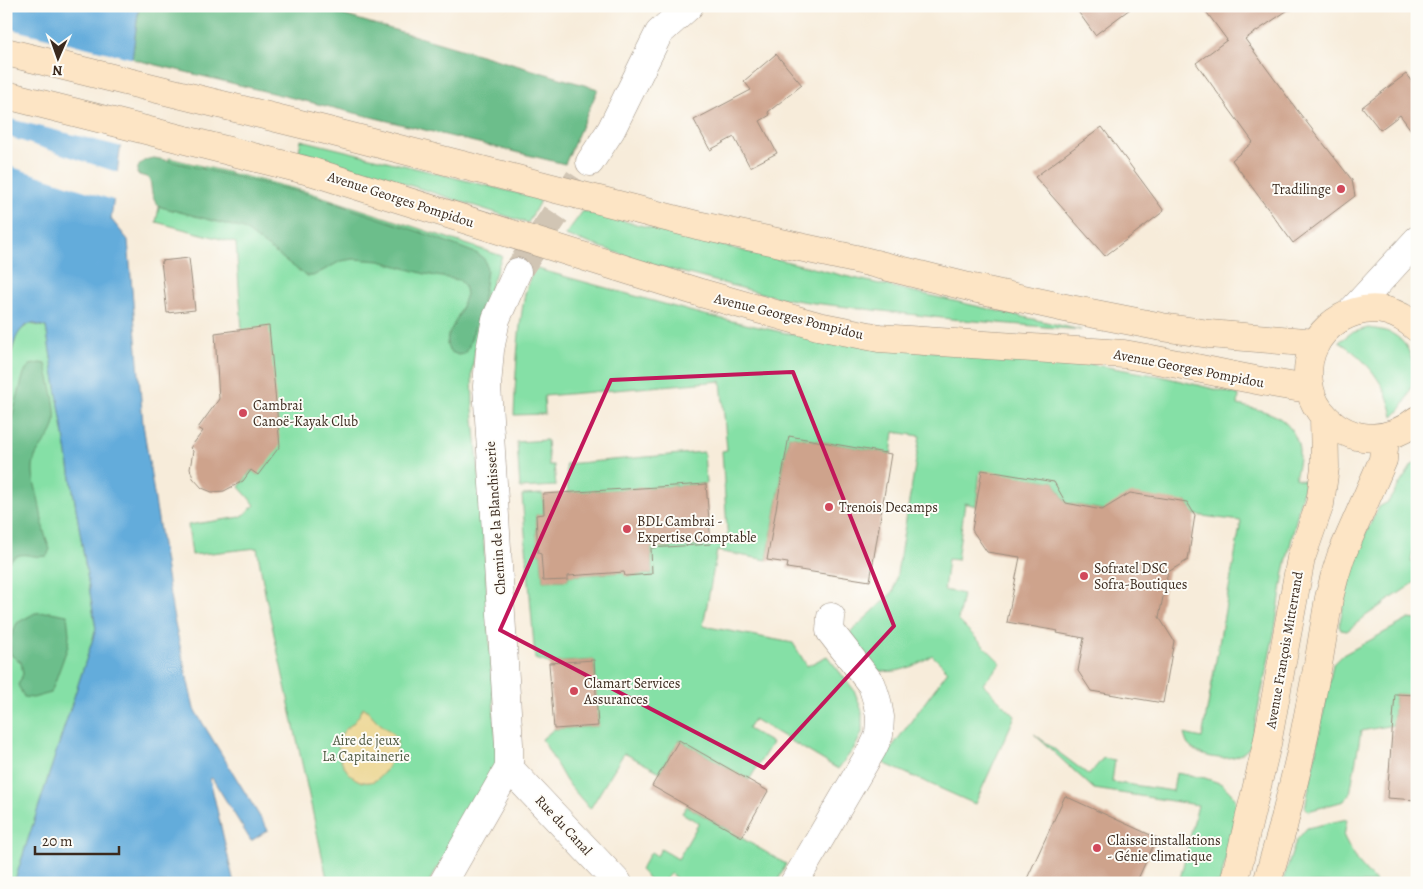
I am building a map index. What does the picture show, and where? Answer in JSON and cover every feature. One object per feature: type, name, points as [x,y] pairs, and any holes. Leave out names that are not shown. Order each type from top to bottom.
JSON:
[{"type":"main road","points":[[6,52],[325,130],[697,225],[860,260],[973,288],[1120,320],[1209,334],[1316,343]]},
{"type":"main road","name":"Avenue Georges Pompidou","points":[[6,95],[313,172],[700,293],[818,326],[879,338],[1124,354],[1310,389]]},
{"type":"main road","points":[[1417,328],[1403,317],[1386,311],[1368,310],[1350,313],[1330,324],[1316,343],[1308,365],[1310,389],[1318,408],[1324,416],[1341,430],[1352,435],[1374,438],[1385,437],[1398,433],[1417,420]]},
{"type":"main road","name":"Avenue François Mitterrand","points":[[1234,883],[1267,744],[1301,558],[1320,504],[1325,467],[1324,416]]},
{"type":"main road","points":[[1267,883],[1300,756],[1335,574],[1383,460],[1385,437]]},
{"type":"street","points":[[590,162],[611,130],[659,34],[689,6]]},
{"type":"street","points":[[1350,313],[1417,240]]},
{"type":"street","name":"Chemin de la Blanchisserie","points":[[510,768],[487,386],[490,350],[496,319],[517,272]]},
{"type":"street","points":[[794,883],[879,736],[880,717],[872,685],[830,631],[831,617]]},
{"type":"street","points":[[443,883],[510,768]]},
{"type":"street","name":"Rue du Canal","points":[[510,768],[618,883]]},
{"type":"highlighted area","points":[[793,372],[894,626],[764,768],[500,630],[611,380]]},
{"type":"green space","points":[[139,6],[312,6],[598,89],[565,164],[132,59]]},
{"type":"green space","points":[[301,140],[541,199],[528,223],[299,151]]},
{"type":"green space","points":[[154,158],[308,194],[429,235],[478,254],[485,260],[487,270],[482,303],[469,346],[464,354],[458,355],[449,351],[447,345],[448,336],[460,312],[466,294],[464,285],[459,280],[425,274],[380,261],[354,259],[341,261],[313,276],[306,276],[244,229],[161,207],[154,199],[150,180],[137,174],[138,167],[142,163]]},
{"type":"green space","name":"Aire de jeux La Capitainerie","points":[[169,158],[308,192],[502,256],[477,335],[472,372],[497,762],[483,796],[428,883],[328,883],[265,593],[257,548],[192,555],[188,525],[241,517],[255,505],[239,487],[251,470],[258,475],[242,330],[236,243],[156,222]]},
{"type":"green space","points":[[583,211],[849,277],[1081,330],[951,319],[776,297],[650,264],[565,235]]},
{"type":"green space","points":[[534,268],[700,314],[786,333],[877,347],[1090,364],[1160,376],[1239,395],[1238,405],[1267,412],[1281,419],[1293,432],[1298,443],[1299,458],[1295,478],[1305,481],[1284,572],[1275,629],[1250,747],[1237,756],[1225,758],[1211,757],[1198,752],[1187,744],[1184,734],[1202,738],[1241,521],[1195,515],[1187,502],[1109,511],[1066,503],[1054,482],[980,471],[976,506],[965,503],[957,560],[948,559],[944,590],[963,594],[958,620],[1001,663],[983,684],[1015,716],[975,804],[881,762],[948,671],[932,655],[902,670],[877,670],[869,667],[856,653],[862,646],[853,644],[850,639],[850,633],[894,591],[920,436],[894,432],[891,454],[789,436],[767,560],[717,551],[703,626],[793,643],[807,666],[827,656],[854,690],[862,711],[862,733],[855,747],[838,769],[754,719],[748,729],[772,743],[749,780],[679,740],[660,772],[624,753],[590,809],[566,781],[542,739],[554,729],[598,726],[594,660],[549,663],[535,659],[522,495],[543,494],[544,514],[536,515],[538,553],[541,554],[543,581],[568,580],[568,576],[624,572],[625,576],[652,574],[651,548],[728,544],[722,451],[727,450],[721,381],[544,396],[545,414],[514,415],[520,324],[525,294]]},
{"type":"green space","points":[[30,324],[46,327],[96,629],[14,883],[6,883],[6,372],[17,335]]},
{"type":"green space","points":[[1368,328],[1391,333],[1401,340],[1408,350],[1412,361],[1413,374],[1407,398],[1393,417],[1386,394],[1374,374],[1358,356],[1339,342],[1351,333]]},
{"type":"green space","points":[[46,364],[54,400],[55,422],[50,435],[36,455],[33,475],[50,549],[47,556],[21,555],[6,564],[6,426],[11,421],[24,373],[30,365]]},
{"type":"green space","points":[[547,440],[549,465],[554,465],[556,486],[520,488],[517,442]]},
{"type":"green space","points":[[704,452],[706,484],[568,493],[566,464]]},
{"type":"green space","points":[[1417,462],[1417,526],[1411,562],[1417,563],[1417,581],[1347,631],[1341,630],[1339,626],[1355,554],[1379,507],[1388,502],[1412,465]]},
{"type":"green space","points":[[50,612],[67,615],[68,646],[51,693],[33,698],[24,697],[18,685],[23,674],[21,662],[11,655],[9,641],[17,623],[35,613]]},
{"type":"green space","points":[[1409,619],[1417,620],[1417,655],[1415,664],[1417,665],[1417,695],[1395,694],[1393,725],[1361,731],[1350,794],[1344,801],[1308,811],[1305,808],[1333,664],[1341,656]]},
{"type":"green space","points":[[1034,734],[1089,775],[1103,758],[1115,760],[1112,782],[1173,791],[1176,773],[1205,778],[1222,784],[1234,796],[1238,809],[1220,883],[1179,883],[1198,805],[1094,789]]},
{"type":"green space","points":[[687,806],[786,864],[777,883],[680,883],[671,873],[661,883],[653,883],[640,870],[651,852],[657,856],[661,849],[678,859],[699,823],[682,813]]},
{"type":"green space","points":[[1347,819],[1344,837],[1356,860],[1376,883],[1282,883],[1296,841],[1307,828]]},
{"type":"sand","points":[[363,707],[393,734],[397,745],[388,767],[377,780],[366,782],[359,781],[347,771],[338,748],[344,730],[356,720]]},
{"type":"water","points":[[6,6],[139,6],[111,219],[128,240],[143,424],[173,614],[194,709],[268,830],[251,841],[212,778],[210,779],[234,883],[14,883],[96,629],[46,327],[30,324],[20,331],[13,344],[6,372]]},
{"type":"pier","points":[[6,28],[134,59],[123,147],[6,118]]},
{"type":"pier","points":[[6,136],[120,173],[116,201],[6,165]]},
{"type":"building","points":[[1074,6],[1134,6],[1095,35]]},
{"type":"building","points":[[1202,6],[1294,6],[1245,39],[1352,180],[1355,196],[1293,243],[1232,160],[1253,142],[1196,63],[1227,40]]},
{"type":"building","points":[[776,54],[802,85],[768,112],[770,115],[760,121],[777,153],[750,167],[734,137],[710,150],[694,120],[751,90],[744,81]]},
{"type":"building","points":[[1406,74],[1417,89],[1417,138],[1400,115],[1380,130],[1362,107]]},
{"type":"building","points":[[1102,127],[1164,211],[1105,256],[1035,177]]},
{"type":"building","points":[[189,258],[195,310],[167,313],[161,261]]},
{"type":"building","name":"Cambrai Canoë-Kayak Club","points":[[269,326],[280,446],[258,475],[251,470],[243,481],[224,491],[212,492],[202,488],[193,478],[190,469],[193,451],[190,448],[203,431],[198,428],[219,399],[215,333]]},
{"type":"building","name":"Trenois Decamps","points":[[789,436],[891,454],[870,581],[787,568],[788,563],[767,560]]},
{"type":"building","points":[[982,470],[1054,482],[1066,503],[1102,510],[1130,493],[1187,502],[1195,515],[1188,560],[1168,572],[1159,617],[1174,641],[1163,703],[1091,691],[1078,671],[1084,638],[1057,633],[1058,631],[1007,622],[1020,557],[987,552],[972,530]]},
{"type":"building","name":"BDL Cambrai - Expertise Comptable","points":[[706,484],[711,544],[651,548],[652,574],[625,576],[624,572],[568,576],[568,580],[543,581],[541,554],[538,553],[536,515],[544,514],[543,494]]},
{"type":"building","name":"Clamart Services Assurances","points":[[594,660],[598,726],[554,729],[549,663]]},
{"type":"building","points":[[1395,694],[1417,695],[1417,800],[1387,798]]},
{"type":"building","points":[[679,740],[768,791],[742,837],[652,786]]},
{"type":"building","name":"Claisse installations - Génie climatique","points":[[1065,796],[1157,838],[1136,883],[1025,883]]},
{"type":"tunnel","points":[[517,272],[590,162]]},
{"type":"place","name":"Tradilinge","points":[[1341,189]]},
{"type":"place","name":"Cambrai Canoë-Kayak Club","points":[[243,413]]},
{"type":"place","name":"Trenois Decamps","points":[[829,507]]},
{"type":"place","name":"BDL Cambrai - Expertise Comptable","points":[[627,529]]},
{"type":"place","name":"Sofratel DSC Sofra-Boutiques","points":[[1084,576]]},
{"type":"place","name":"Clamart Services Assurances","points":[[574,691]]},
{"type":"place","name":"Claisse installations - Génie climatique","points":[[1097,848]]}]
